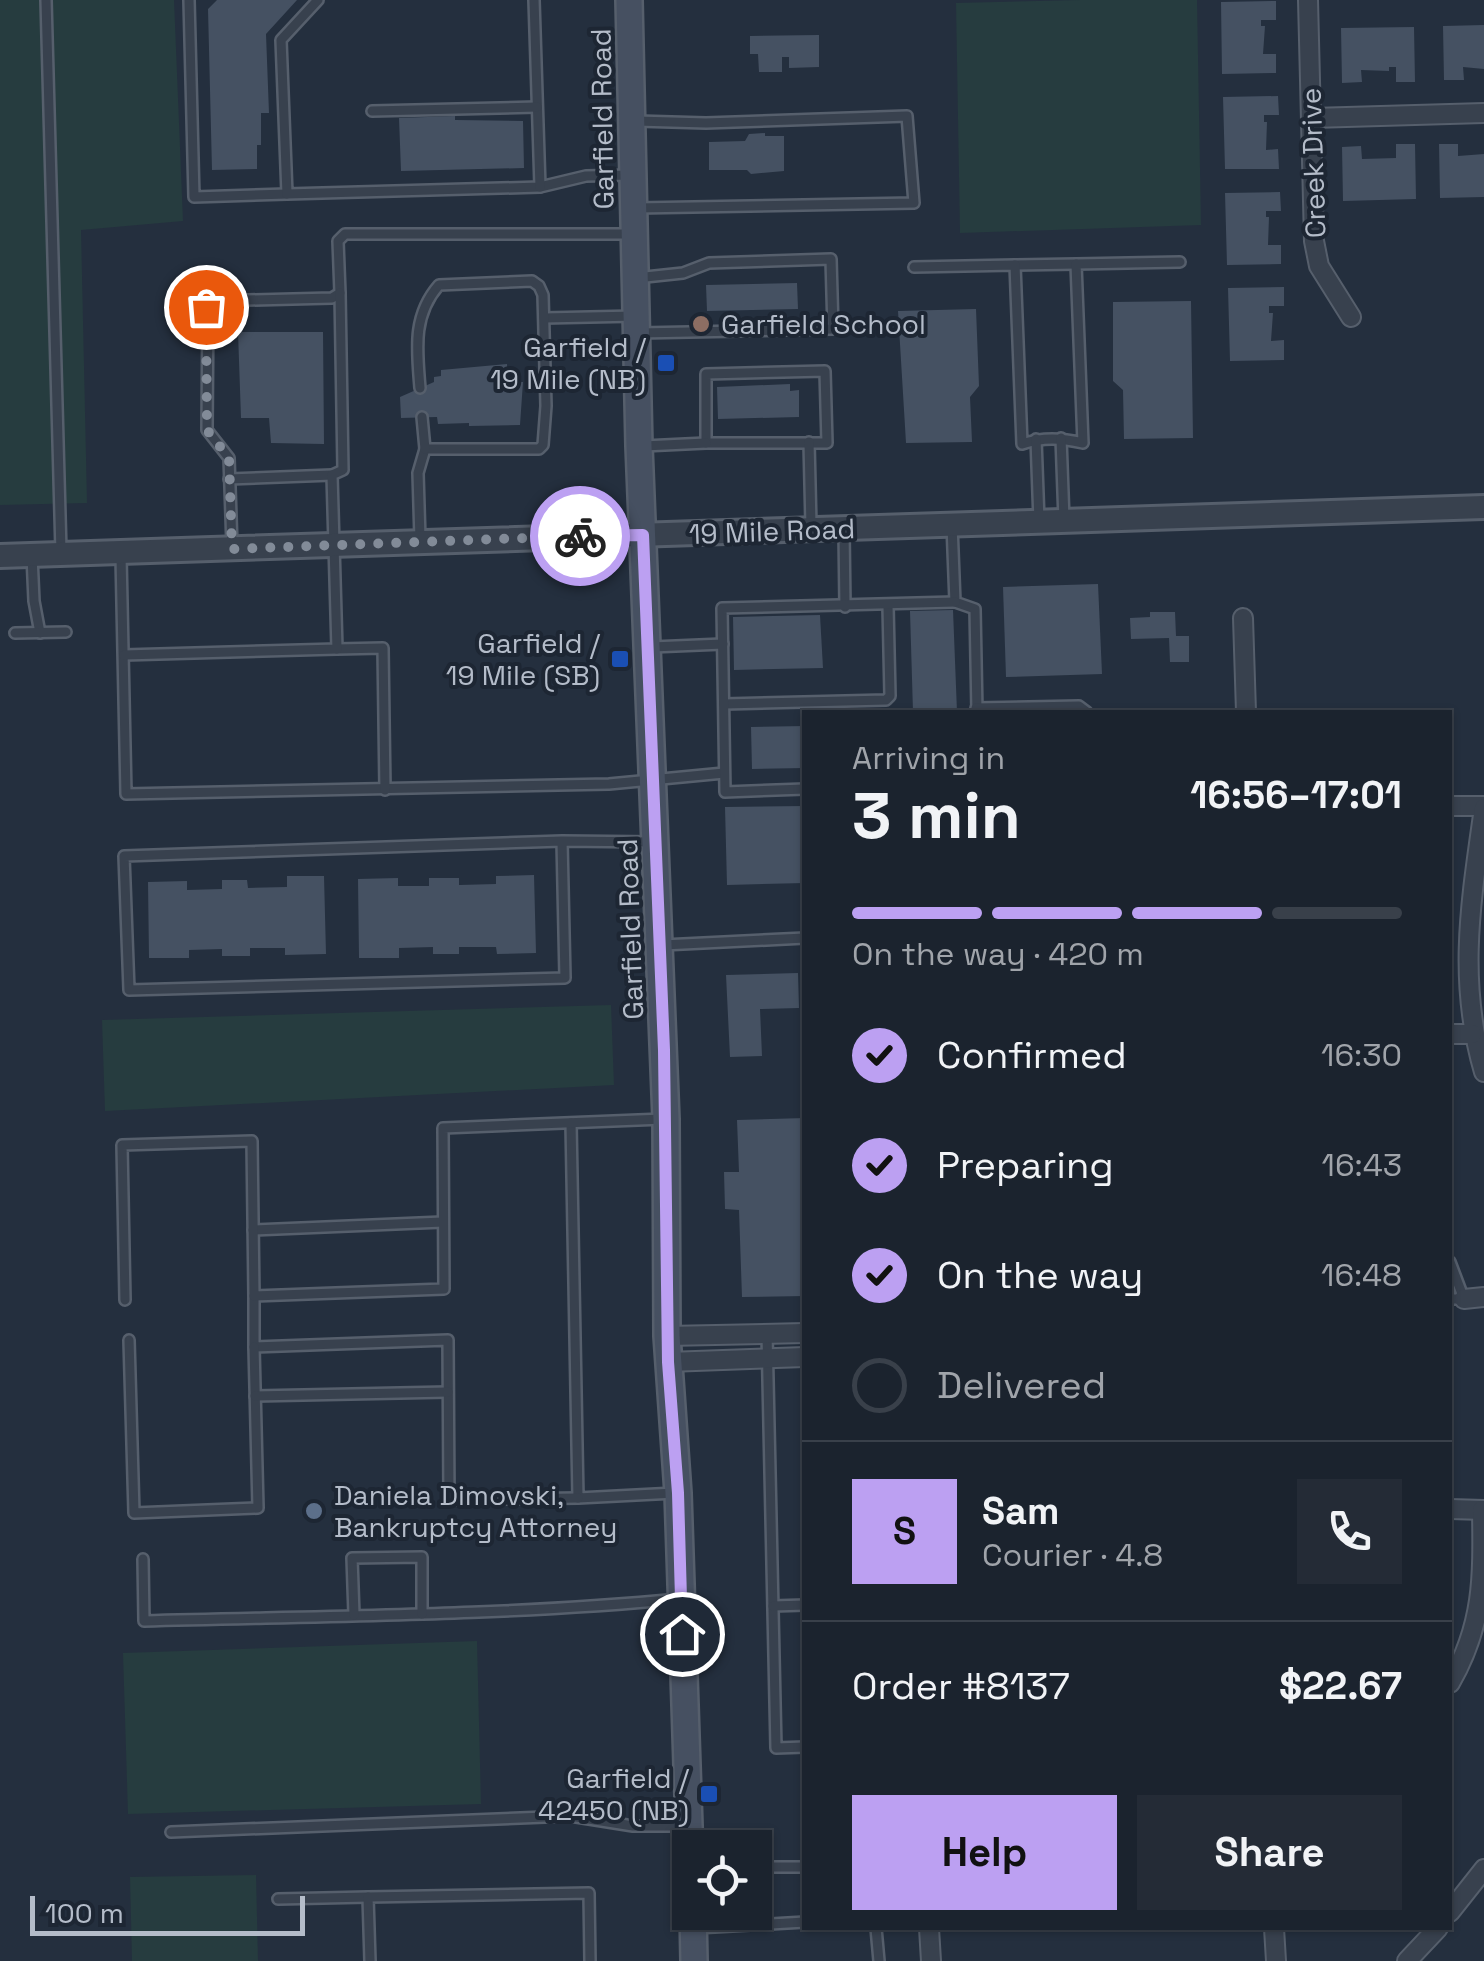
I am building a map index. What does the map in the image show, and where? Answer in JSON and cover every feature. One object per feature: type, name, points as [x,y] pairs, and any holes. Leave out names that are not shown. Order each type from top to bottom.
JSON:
[{"type":"main road","name":"Garfield Road","points":[[630,0],[639,446],[666,1119],[668,1362],[678,1493],[689,1830]]},
{"type":"main road","points":[[694,1930],[694,1961]]},
{"type":"street","name":"Creek Drive","points":[[1308,0],[1314,240],[1319,266],[1351,317]]},
{"type":"street","points":[[1312,118],[1484,113]]},
{"type":"street","name":"19 Mile Road","points":[[0,556],[1484,507]]},
{"type":"street","points":[[1242,618],[1246,710]]},
{"type":"street","points":[[1452,806],[1484,807],[1476,915],[1466,972],[1472,1034],[1484,1072]]},
{"type":"street","points":[[1452,1034],[1472,1034]]},
{"type":"street","points":[[1457,1299],[1484,1297]]},
{"type":"street","points":[[668,1336],[802,1333]]},
{"type":"street","points":[[668,1362],[802,1356]]},
{"type":"street","points":[[1452,1509],[1483,1510],[1480,1602],[1474,1633],[1452,1679]]},
{"type":"street","points":[[1452,1910],[1484,1870]]},
{"type":"street","points":[[929,1930],[930,1961]]},
{"type":"street","points":[[1274,1930],[1276,1961]]},
{"type":"street","points":[[1407,1961],[1436,1930]]},
{"type":"lane","points":[[46,0],[61,554]]},
{"type":"lane","points":[[287,194],[281,40],[318,0]]},
{"type":"lane","points":[[534,0],[540,186]]},
{"type":"lane","points":[[191,2],[194,197],[540,186],[586,176],[633,175]]},
{"type":"lane","points":[[372,111],[537,106]]},
{"type":"lane","points":[[229,479],[332,476],[343,470],[338,242],[345,234],[914,203],[907,116],[706,123],[632,121]]},
{"type":"lane","points":[[544,318],[833,329],[831,260],[709,264],[636,278]]},
{"type":"lane","points":[[914,267],[1180,262]]},
{"type":"lane","points":[[1014,265],[1022,444],[1061,438],[1083,443],[1076,264]]},
{"type":"lane","points":[[420,388],[416,335],[426,300],[439,285],[532,280],[539,286],[544,318],[546,406],[542,445],[539,449],[425,449]]},
{"type":"lane","points":[[232,549],[229,458],[207,430],[206,303],[332,298],[340,293]]},
{"type":"lane","points":[[639,446],[827,442],[825,371],[706,374],[706,443]]},
{"type":"lane","points":[[420,542],[418,473],[425,449],[422,417]]},
{"type":"lane","points":[[1061,438],[1064,522]]},
{"type":"lane","points":[[1036,439],[1039,522]]},
{"type":"lane","points":[[808,442],[810,529]]},
{"type":"lane","points":[[332,476],[336,649]]},
{"type":"lane","points":[[952,525],[955,602]]},
{"type":"lane","points":[[844,528],[845,607]]},
{"type":"lane","points":[[122,552],[126,794],[609,784],[724,773]]},
{"type":"lane","points":[[32,555],[40,632]]},
{"type":"lane","points":[[802,789],[725,792],[722,608],[955,602],[975,610],[976,710],[1079,706],[1085,710]]},
{"type":"lane","points":[[724,704],[886,700],[890,696],[888,606]]},
{"type":"lane","points":[[15,633],[66,632]]},
{"type":"lane","points":[[649,647],[723,644]]},
{"type":"lane","points":[[124,655],[382,648],[385,790]]},
{"type":"lane","points":[[562,841],[565,978],[129,990],[124,856],[562,841],[657,842]]},
{"type":"lane","points":[[661,945],[802,938]]},
{"type":"lane","points":[[254,1296],[444,1289],[443,1128],[666,1119]]},
{"type":"lane","points":[[570,1123],[578,1498]]},
{"type":"lane","points":[[124,1300],[122,1144],[252,1141],[258,1508],[134,1512],[129,1340]]},
{"type":"lane","points":[[253,1230],[444,1222]]},
{"type":"lane","points":[[1452,1273],[1457,1299]]},
{"type":"lane","points":[[767,1334],[776,1748],[802,1747]]},
{"type":"lane","points":[[254,1347],[448,1340],[449,1500],[678,1493]]},
{"type":"lane","points":[[255,1396],[448,1392]]},
{"type":"lane","points":[[354,1616],[352,1558],[422,1557],[422,1614]]},
{"type":"lane","points":[[142,1558],[144,1621],[422,1614],[682,1599]]},
{"type":"lane","points":[[773,1606],[802,1605]]},
{"type":"lane","points":[[171,1832],[570,1816],[632,1826],[689,1826]]},
{"type":"lane","points":[[772,1867],[802,1867]]},
{"type":"lane","points":[[278,1898],[589,1893],[590,1961]]},
{"type":"lane","points":[[368,1897],[370,1961]]},
{"type":"lane","points":[[772,1921],[802,1922]]},
{"type":"lane","points":[[876,1930],[879,1961]]},
{"type":"green space","points":[[0,0],[174,0],[183,221],[81,230],[87,503],[0,505]]},
{"type":"green space","points":[[1197,0],[1201,225],[960,233],[956,3]]},
{"type":"green space","points":[[611,1005],[614,1085],[105,1111],[102,1020]]},
{"type":"green space","points":[[477,1641],[481,1804],[128,1814],[123,1653]]},
{"type":"green space","points":[[256,1875],[258,1961],[132,1961],[130,1877]]},
{"type":"building","points":[[217,0],[297,0],[266,34],[269,113],[261,113],[257,169],[212,170],[208,9]]},
{"type":"building","points":[[1276,1],[1276,20],[1261,20],[1261,26],[1265,26],[1263,54],[1276,54],[1276,73],[1222,74],[1221,2]]},
{"type":"building","points":[[1484,25],[1484,69],[1463,67],[1464,80],[1444,80],[1443,26]]},
{"type":"building","points":[[1414,27],[1415,82],[1396,82],[1396,67],[1389,67],[1389,71],[1361,70],[1362,82],[1342,83],[1341,28]]},
{"type":"building","points":[[819,35],[819,67],[789,68],[789,57],[782,57],[782,72],[759,72],[758,54],[750,54],[750,36]]},
{"type":"building","points":[[1278,96],[1279,115],[1264,115],[1264,122],[1266,150],[1278,149],[1279,169],[1225,169],[1223,97]]},
{"type":"building","points":[[455,116],[455,120],[523,121],[524,168],[401,171],[399,118]]},
{"type":"building","points":[[749,134],[784,136],[784,171],[751,174],[747,170],[709,170],[709,142],[745,141]]},
{"type":"building","points":[[1396,144],[1415,144],[1416,199],[1343,201],[1342,147],[1361,146],[1362,159],[1396,158]]},
{"type":"building","points":[[1439,144],[1458,144],[1458,156],[1484,154],[1484,197],[1440,198]]},
{"type":"building","points":[[1280,192],[1281,211],[1266,211],[1266,217],[1268,245],[1281,245],[1281,264],[1227,265],[1225,193]]},
{"type":"building","points":[[797,283],[798,309],[707,311],[706,285]]},
{"type":"building","points":[[1284,287],[1284,306],[1269,306],[1269,313],[1273,313],[1271,341],[1284,340],[1284,360],[1230,361],[1228,288]]},
{"type":"building","points":[[1191,301],[1193,438],[1124,439],[1123,390],[1113,381],[1113,302]]},
{"type":"building","points":[[976,309],[979,386],[970,397],[972,442],[906,443],[898,311]]},
{"type":"building","points":[[238,332],[323,332],[324,444],[271,443],[269,418],[241,418]]},
{"type":"building","points":[[507,364],[508,382],[523,382],[520,425],[469,426],[438,424],[437,417],[401,418],[400,397],[434,382],[434,377],[441,376],[441,370]]},
{"type":"building","points":[[790,384],[790,391],[799,390],[799,417],[718,419],[717,387]]},
{"type":"building","points":[[1098,584],[1102,674],[1006,677],[1003,587]]},
{"type":"building","points":[[953,610],[957,710],[913,710],[910,611]]},
{"type":"building","points":[[1150,612],[1175,612],[1176,636],[1189,636],[1189,662],[1170,662],[1169,638],[1131,639],[1130,618],[1150,617]]},
{"type":"building","points":[[820,615],[823,668],[734,670],[733,617]]},
{"type":"building","points":[[802,726],[802,768],[752,769],[751,727]]},
{"type":"building","points":[[802,806],[802,883],[727,885],[725,807]]},
{"type":"building","points":[[534,875],[536,953],[497,954],[496,947],[459,947],[459,954],[433,954],[433,947],[399,948],[399,958],[359,958],[358,879],[398,878],[398,886],[429,886],[429,878],[459,878],[459,885],[496,884],[496,876]]},
{"type":"building","points":[[287,876],[324,876],[326,954],[285,955],[285,948],[250,948],[250,956],[222,956],[222,949],[189,950],[189,958],[149,958],[148,882],[187,881],[187,890],[222,889],[222,880],[247,880],[248,888],[287,887]]},
{"type":"building","points":[[798,973],[799,1008],[760,1009],[762,1056],[730,1057],[726,975]]},
{"type":"building","points":[[802,1118],[802,1296],[742,1297],[739,1210],[725,1209],[724,1172],[739,1172],[737,1120]]},
{"type":"way so far","points":[[206,307],[207,430],[229,458],[232,549],[580,536]]},
{"type":"place","name":"Garfield School","points":[[701,324]]},
{"type":"place","name":"Garfield / 19 Mile (NB)","points":[[666,363]]},
{"type":"place","name":"Garfield / 19 Mile (SB)","points":[[620,659]]},
{"type":"place","name":"Daniela Dimovski, Bankruptcy Attorney","points":[[314,1511]]},
{"type":"place","name":"Garfield / 42450 (NB)","points":[[709,1794]]},
{"type":"route","points":[[580,536],[643,535],[664,1050],[668,1362],[678,1493],[682,1634]]}]
